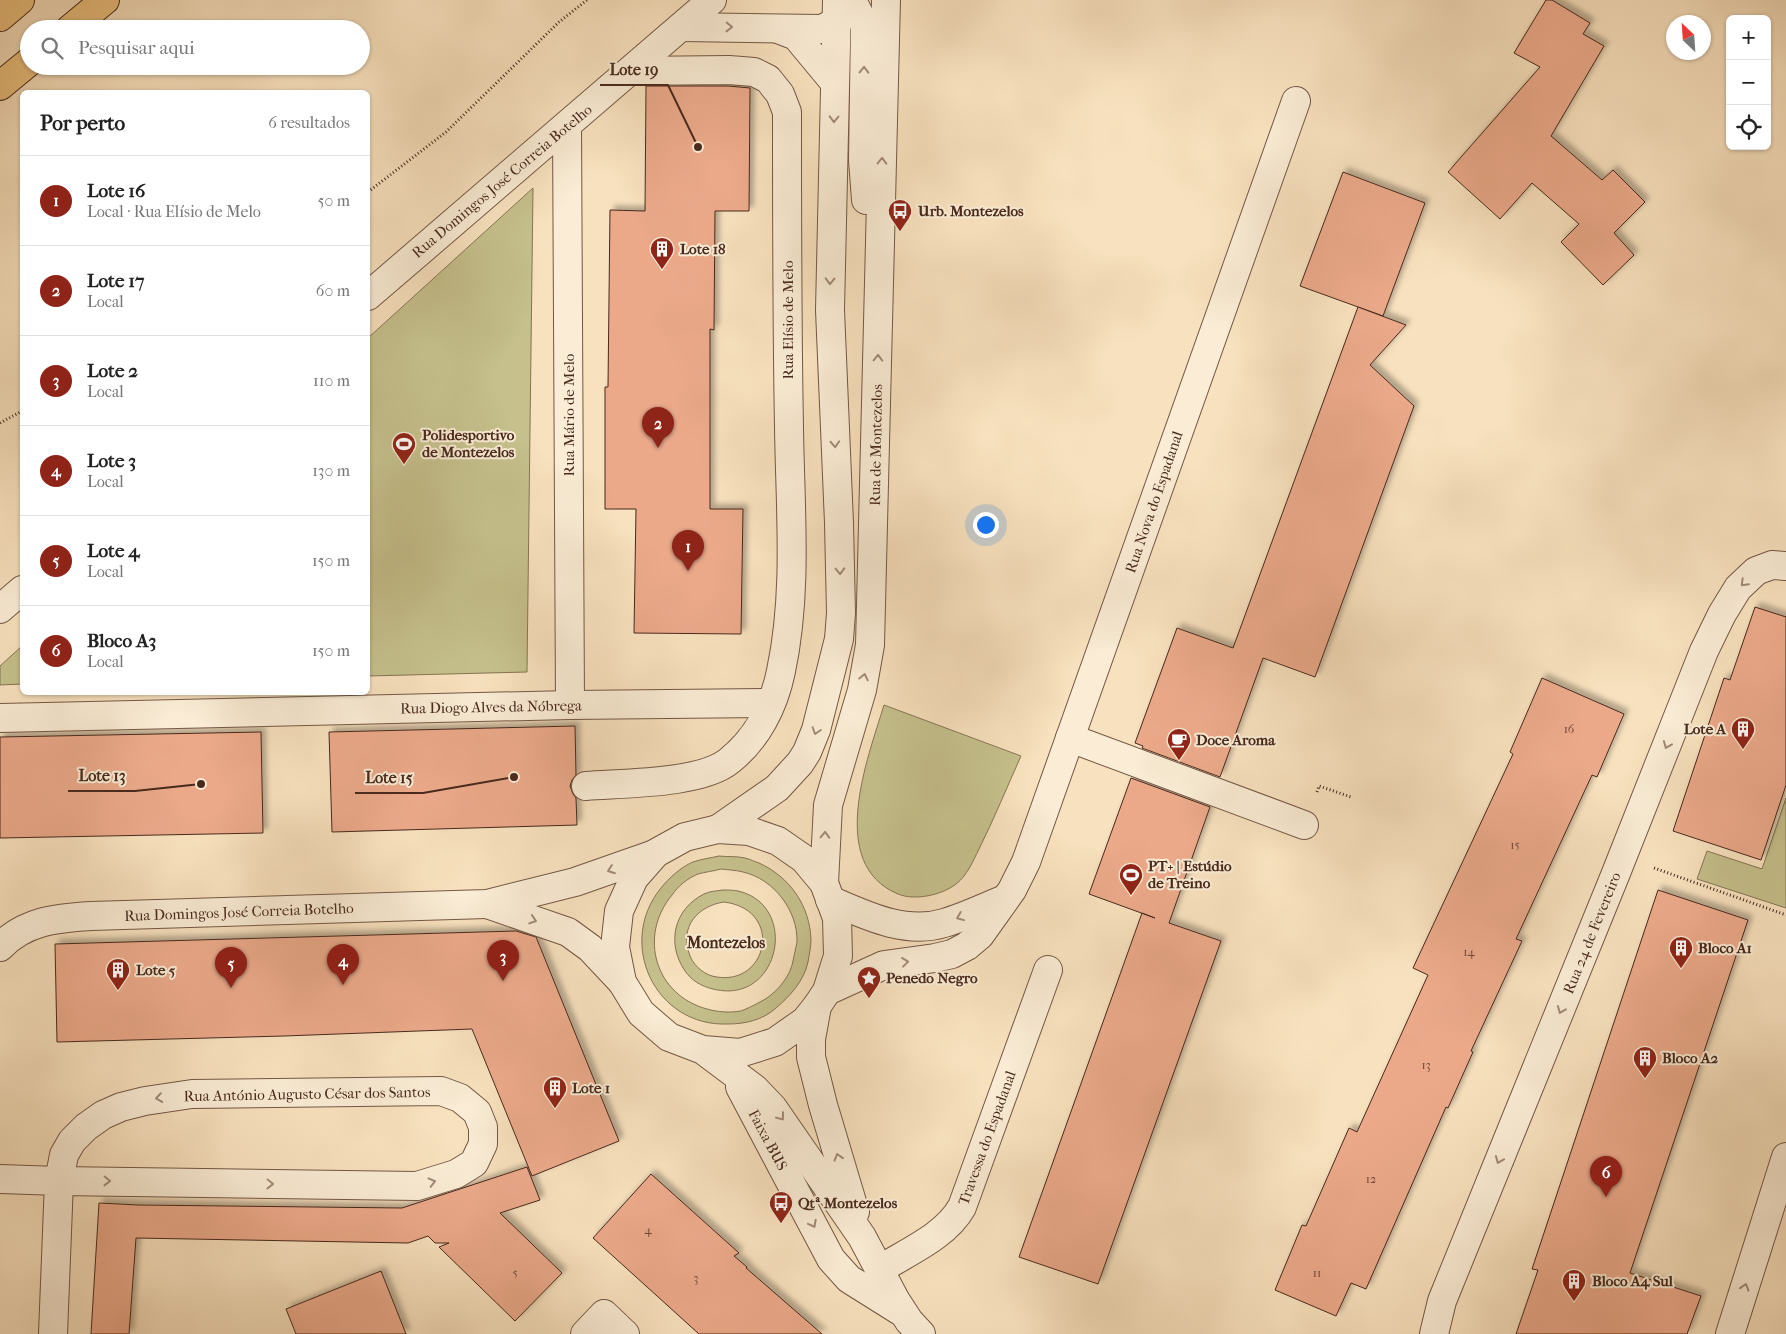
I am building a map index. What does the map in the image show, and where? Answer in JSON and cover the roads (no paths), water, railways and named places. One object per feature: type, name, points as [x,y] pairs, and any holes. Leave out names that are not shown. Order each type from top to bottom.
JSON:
[{"type":"highway","points":[[0,17],[20,0]]},
{"type":"highway","points":[[81,20],[105,0]]},
{"type":"highway","points":[[0,86],[20,69]]},
{"type":"street","name":"Rua Domingos José Correia Botelho","points":[[370,294],[632,71],[712,0]]},
{"type":"street","name":"Rua de Montezelos","points":[[827,892],[828,805],[862,690],[870,645],[886,0]]},
{"type":"street","points":[[682,26],[822,29],[828,27],[844,5]]},
{"type":"street","points":[[844,5],[865,26],[863,160],[879,310]]},
{"type":"street","points":[[718,829],[777,788],[808,752],[816,730],[839,639],[841,613],[839,522],[830,310],[835,83],[844,5]]},
{"type":"street","points":[[777,28],[796,36],[835,83]]},
{"type":"street","name":"Rua Elísio de Melo","points":[[586,786],[680,778],[716,769],[727,763],[748,742],[758,731],[771,703],[781,673],[786,641],[792,567],[788,349],[787,112],[780,94],[768,79],[754,72],[729,70],[632,71]]},
{"type":"street","name":"Rua Nova do Espadanal","points":[[822,998],[884,965],[936,958],[959,950],[974,941],[980,934],[1017,882],[1026,862],[1296,101]]},
{"type":"street","name":"Rua Mário de Melo","points":[[567,126],[570,705]]},
{"type":"street","name":"Rua 24 de Fevereiro","points":[[1434,1334],[1442,1301],[1704,652],[1722,614],[1738,588],[1756,571],[1772,565],[1786,566]]},
{"type":"street","points":[[0,609],[20,592]]},
{"type":"street","name":"Rua Diogo Alves da Nóbrega","points":[[0,718],[570,705],[771,703]]},
{"type":"street","points":[[1070,738],[1304,825]]},
{"type":"street","points":[[487,904],[575,882],[656,853],[685,837],[718,829],[748,831],[778,841],[804,859],[827,892],[837,918],[838,956],[822,998],[812,1039],[811,1057],[862,1237]]},
{"type":"street","points":[[622,982],[615,947],[618,911],[634,878],[656,853]]},
{"type":"street","points":[[827,892],[862,914],[892,924],[926,926],[944,923],[1005,899]]},
{"type":"street","name":"Rua Domingos José Correia Botelho","points":[[0,947],[22,930],[37,922],[55,919],[91,916],[487,904]]},
{"type":"street","points":[[487,904],[568,932],[590,948],[622,982],[641,1014],[669,1037],[703,1050],[765,1099],[783,1120],[862,1237],[904,1313],[920,1334]]},
{"type":"street","name":"Travessa do Espadanal","points":[[879,1270],[935,1235],[953,1221],[958,1214],[1048,970]]},
{"type":"street","points":[[703,1050],[740,1052],[775,1042],[805,1021],[822,998]]},
{"type":"street","name":"Faixa BUS","points":[[733,1072],[831,1258],[849,1279],[904,1313]]},
{"type":"street","name":"Rua António Augusto César dos Santos","points":[[0,1179],[59,1181],[416,1186],[456,1174],[474,1163],[483,1144],[483,1127],[477,1112],[460,1098],[441,1091],[202,1094],[169,1097],[121,1108],[103,1115],[86,1127],[72,1141],[64,1155],[59,1181]]},
{"type":"street","points":[[1730,1334],[1786,1157]]},
{"type":"street","points":[[53,1334],[59,1181]]},
{"type":"street","points":[[586,1334],[604,1314],[625,1334]]},
{"type":"place","name":"Lote 19","points":[[698,147]]},
{"type":"place","name":"Urb. Montezelos","points":[[900,232]]},
{"type":"place","name":"Lote 18","points":[[662,270]]},
{"type":"place","name":"Lote 17","points":[[658,448]]},
{"type":"place","name":"Polidesportivo de Montezelos","points":[[404,465]]},
{"type":"place","name":"Lote 16","points":[[688,571]]},
{"type":"place","name":"Lote A","points":[[1743,750]]},
{"type":"place","name":"Doce Aroma","points":[[1179,761]]},
{"type":"place","name":"Lote 15","points":[[514,777]]},
{"type":"place","name":"Lote 13","points":[[201,784]]},
{"type":"place","name":"PT+ | Estúdio de Treino","points":[[1131,896]]},
{"type":"place","name":"Bloco A1","points":[[1681,969]]},
{"type":"place","name":"Lote 2","points":[[503,981]]},
{"type":"place","name":"Lote 3","points":[[343,985]]},
{"type":"place","name":"Lote 4","points":[[231,988]]},
{"type":"place","name":"Lote 5","points":[[118,991]]},
{"type":"place","name":"Penedo Negro","points":[[869,999]]},
{"type":"place","name":"Bloco A2","points":[[1645,1079]]},
{"type":"place","name":"Lote 1","points":[[555,1109]]},
{"type":"place","name":"Bloco A3","points":[[1606,1197]]},
{"type":"place","name":"Qtª Montezelos","points":[[781,1224]]},
{"type":"place","name":"Bloco A4 Sul","points":[[1574,1302]]},
{"type":"district","name":"Montezelos","points":[[726,942]]}]
